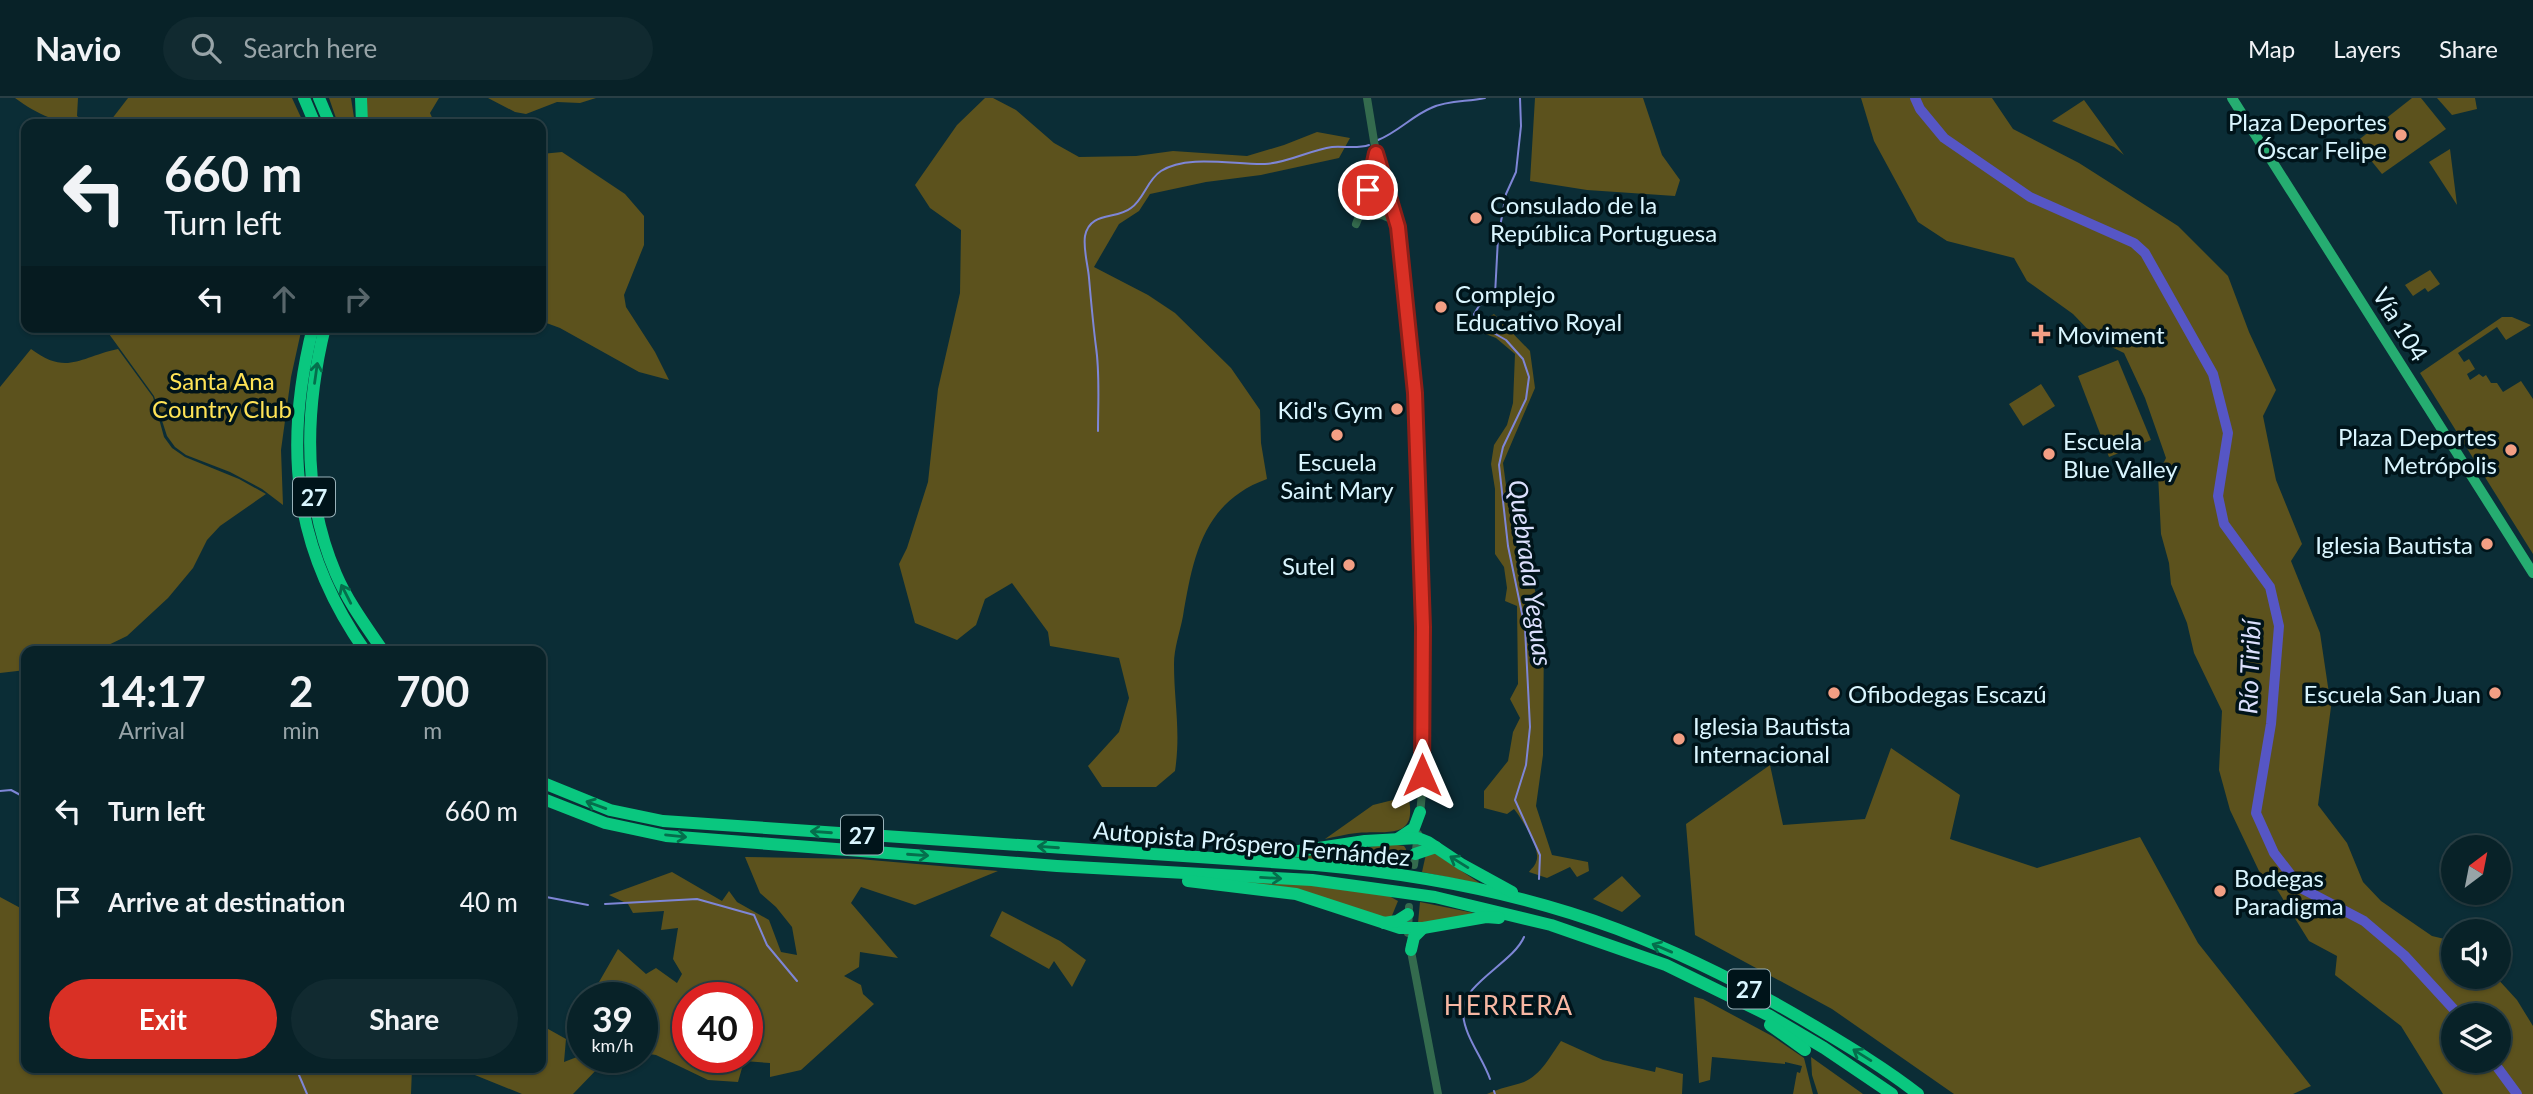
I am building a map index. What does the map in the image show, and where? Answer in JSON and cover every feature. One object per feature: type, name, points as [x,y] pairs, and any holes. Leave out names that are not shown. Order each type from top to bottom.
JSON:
[{"type":"highway","points":[[304,98],[313,119]]},
{"type":"highway","points":[[319,98],[328,119]]},
{"type":"highway","points":[[361,98],[362,119]]},
{"type":"highway","name":"27","points":[[312,333],[298,405],[296,450],[299,488],[306,525],[330,594],[343,620],[361,646]]},
{"type":"highway","name":"27","points":[[323,333],[311,409],[309,448],[312,485],[320,527],[335,573],[355,610],[380,646]]},
{"type":"highway","name":"Autopista Próspero Fernández","points":[[546,784],[610,810],[663,821],[1356,869],[1481,890],[1564,912],[1657,946],[1766,998],[1865,1057],[1918,1094]]},
{"type":"highway","name":"Autopista Próspero Fernández","points":[[546,800],[605,823],[666,836],[1057,866],[1312,880],[1435,897],[1551,925],[1666,964],[1824,1048],[1892,1094]]},
{"type":"highway","points":[[1399,838],[1414,828],[1420,812]]},
{"type":"highway","points":[[1190,857],[1258,858],[1347,844],[1418,838],[1498,886],[1564,912]]},
{"type":"highway","points":[[1415,860],[1436,847]]},
{"type":"highway","points":[[1057,866],[1296,894],[1384,923],[1408,928],[1486,917],[1551,925]]},
{"type":"highway","points":[[1384,923],[1397,921],[1409,910]]},
{"type":"highway","points":[[1411,950],[1414,937],[1423,928]]},
{"type":"highway","points":[[1717,989],[1805,1050]]},
{"type":"main road","name":"Vía 104","points":[[2234,98],[2533,566]]},
{"type":"main road","name":"Vía 104","points":[[2234,98],[2533,573]]},
{"type":"street","points":[[1367,98],[1376,153],[1396,221],[1407,302],[1420,475],[1422,793],[1415,860]]},
{"type":"street","points":[[1356,223],[1368,190],[1376,153]]},
{"type":"street","points":[[1370,216],[1382,215],[1396,221]]},
{"type":"street","points":[[1409,910],[1411,950],[1438,1094]]},
{"type":"green space","points":[[15,98],[78,98],[77,116],[81,119],[57,119],[32,109]]},
{"type":"green space","points":[[128,98],[292,98],[302,119],[112,119]]},
{"type":"green space","points":[[329,98],[351,98],[354,119],[336,119]]},
{"type":"green space","points":[[359,98],[439,98],[430,113],[433,119],[365,119]]},
{"type":"green space","points":[[488,98],[596,98],[580,103],[557,102],[526,114],[515,112]]},
{"type":"green space","points":[[985,98],[993,98],[1016,110],[1054,143],[1079,157],[1136,156],[1173,151],[1247,156],[1317,132],[1350,138],[1339,158],[1261,175],[1206,182],[1150,194],[1139,211],[1119,224],[1094,267],[1148,295],[1175,313],[1231,368],[1260,410],[1261,443],[1267,479],[1245,489],[1228,502],[1215,517],[1197,553],[1174,658],[1177,730],[1175,771],[1156,787],[1102,787],[1088,766],[1119,732],[1129,698],[1119,658],[1050,646],[1048,632],[1012,583],[985,599],[976,625],[957,640],[915,623],[899,564],[907,548],[928,482],[938,389],[960,293],[961,230],[930,208],[915,185],[957,125]]},
{"type":"green space","points":[[1535,98],[1643,98],[1662,155],[1680,180],[1675,196],[1587,190],[1530,181]]},
{"type":"green space","points":[[1861,98],[1992,98],[2013,129],[2079,163],[2178,226],[2228,276],[2249,332],[2276,390],[2263,416],[2276,480],[2302,544],[2291,561],[2320,633],[2331,707],[2318,805],[2347,843],[2363,882],[2381,901],[2432,936],[2441,938],[2441,989],[2507,989],[2517,1000],[2533,1026],[2533,1094],[2443,1094],[2401,1026],[2335,975],[2337,956],[2309,941],[2278,891],[2259,871],[2230,810],[2219,770],[2222,711],[2194,653],[2187,623],[2171,584],[2169,563],[2161,534],[2158,474],[2166,458],[2145,398],[2124,353],[2099,341],[2073,314],[2027,281],[2014,258],[1947,241],[1918,222],[1874,141]]},
{"type":"green space","name":"Plaza Deportes Óscar Felipe","points":[[2412,98],[2421,98],[2446,129],[2382,174],[2356,142]]},
{"type":"green space","points":[[2437,98],[2475,98],[2477,109],[2452,115]]},
{"type":"green space","points":[[2084,100],[2124,155],[2114,147],[2052,121]]},
{"type":"green space","points":[[2450,149],[2457,205],[2429,162]]},
{"type":"green space","points":[[562,152],[625,194],[644,216],[644,245],[624,295],[626,307],[655,352],[669,380],[639,372],[546,323],[546,154]]},
{"type":"green space","points":[[2430,270],[2440,284],[2428,292],[2425,288],[2413,296],[2405,285]]},
{"type":"green space","points":[[1494,314],[1530,351],[1535,388],[1503,463],[1514,544],[1527,557],[1544,628],[1543,755],[1536,806],[1552,855],[1588,862],[1589,871],[1577,877],[1570,867],[1547,878],[1529,872],[1536,862],[1536,850],[1514,809],[1507,814],[1484,808],[1484,791],[1508,761],[1513,732],[1520,718],[1510,699],[1518,684],[1517,606],[1505,601],[1507,588],[1504,567],[1495,554],[1495,489],[1491,464],[1494,445],[1507,425],[1513,403],[1515,354],[1496,338],[1470,328]]},
{"type":"green space","points":[[2502,317],[2512,317],[2531,325],[2506,340],[2497,327],[2458,353],[2464,362],[2469,359],[2475,369],[2467,374],[2470,380],[2479,374],[2483,377],[2486,375],[2491,383],[2497,383],[2503,392],[2521,381],[2533,399],[2533,554],[2420,373]]},
{"type":"green space","name":"Santa Ana Country Club","points":[[108,333],[301,333],[291,377],[281,450],[283,505],[262,489],[230,472],[186,455],[175,447],[167,436],[154,396]]},
{"type":"green space","points":[[31,349],[54,362],[64,363],[118,349],[153,397],[164,437],[172,448],[185,457],[239,479],[266,494],[220,526],[207,540],[193,568],[168,598],[127,636],[106,646],[21,646],[21,671],[0,673],[0,387]]},
{"type":"green space","points":[[2118,360],[2151,440],[2109,457],[2078,376]]},
{"type":"green space","points":[[2041,384],[2055,406],[2023,426],[2009,404]]},
{"type":"green space","points":[[1891,748],[1960,795],[1950,839],[2037,868],[2140,837],[2198,943],[2311,1086],[2293,1094],[1954,1094],[1832,1009],[1695,935],[1686,824],[1770,765],[1783,825],[1865,819]]},
{"type":"green space","points":[[1405,797],[1409,800],[1410,813],[1403,828],[1325,839],[1373,805]]},
{"type":"green space","points":[[1391,844],[1404,846],[1406,849],[1403,869],[1291,858]]},
{"type":"green space","points":[[1432,852],[1481,884],[1422,872],[1426,854]]},
{"type":"green space","points":[[745,857],[859,859],[998,871],[915,905],[861,887],[851,903],[898,958],[860,952],[859,967],[844,976],[861,985],[863,994],[874,1004],[801,1070],[770,1077],[770,1063],[763,1062],[763,982],[678,982],[682,974],[673,959],[678,928],[661,930],[664,911],[633,913],[628,904],[609,895],[672,872],[722,901],[729,891],[737,902],[769,920],[781,952],[797,955],[792,927],[760,893]]},
{"type":"green space","points":[[1622,876],[1641,896],[1622,912],[1593,899]]},
{"type":"green space","points":[[1217,880],[1308,885],[1389,896],[1398,901],[1391,918]]},
{"type":"green space","points":[[0,897],[21,908],[21,1073],[412,1073],[411,1094],[0,1094]]},
{"type":"green space","points":[[1420,902],[1479,914],[1418,923]]},
{"type":"green space","points":[[1002,911],[1060,941],[1086,960],[1072,987],[1054,961],[1049,969],[990,936]]},
{"type":"green space","points":[[618,949],[646,974],[656,968],[676,982],[672,982],[672,1063],[658,1056],[658,982],[599,982]]},
{"type":"green space","points":[[1694,997],[1703,999],[1772,1036],[1804,1058],[1813,1094],[1793,1094],[1797,1072],[1800,1073],[1802,1066],[1785,1062],[1712,1057],[1710,1080],[1699,1083]]},
{"type":"green space","points":[[546,1028],[566,1039],[564,1062],[567,1061],[567,1073],[593,1073],[573,1094],[522,1094],[470,1073],[546,1073]]},
{"type":"green space","points":[[1561,1041],[1603,1060],[1655,1072],[1656,1067],[1683,1074],[1682,1094],[1487,1094],[1524,1082],[1536,1075]]},
{"type":"green space","points":[[1811,1057],[1863,1094],[1818,1094],[1812,1075]]},
{"type":"green space","points":[[693,1073],[741,1073],[738,1082],[708,1080]]},
{"type":"waterway","points":[[1378,140],[1437,105],[1485,98]]},
{"type":"waterway","name":"Quebrada Yeguas","points":[[1520,98],[1521,126],[1516,172],[1506,194],[1498,238],[1495,295],[1479,306],[1474,314],[1476,323],[1506,340],[1523,359],[1529,377],[1526,399],[1503,447],[1499,465],[1508,546],[1525,628],[1530,727],[1526,765],[1515,800],[1540,855],[1539,879]]},
{"type":"waterway","name":"Río Tiribí","points":[[1915,98],[1920,109],[1944,138],[2030,197],[2134,243],[2145,253],[2213,374],[2228,433],[2218,496],[2224,524],[2270,587],[2279,626],[2271,724],[2256,813],[2274,853],[2301,888],[2364,921],[2404,955],[2448,1003]]},
{"type":"waterway","points":[[1098,431],[1098,368],[1085,246],[1085,236],[1092,223],[1131,208],[1156,175],[1172,166],[1197,162],[1265,164],[1332,147],[1369,145]]},
{"type":"waterway","points":[[0,791],[11,790],[21,795]]},
{"type":"waterway","points":[[546,897],[588,905]]},
{"type":"waterway","points":[[605,904],[697,899],[754,915],[767,945],[797,981]]},
{"type":"waterway","name":"Quebrada Yeguas","points":[[1490,1079],[1464,1022],[1465,1002],[1479,983],[1510,956],[1524,937]]},
{"type":"waterway","points":[[298,1073],[307,1094]]},
{"type":"waterway","name":"Río Tiribí","points":[[2502,1073],[2517,1094]]},
{"type":"place","name":"Plaza Deportes Óscar Felipe","points":[[2401,135]]},
{"type":"place","name":"Consulado de la República Portuguesa","points":[[1476,218]]},
{"type":"place","name":"Complejo Educativo Royal","points":[[1441,307]]},
{"type":"place","name":"Moviment","points":[[2041,334]]},
{"type":"place","name":"Kid's Gym","points":[[1397,409]]},
{"type":"place","name":"Escuela Saint Mary","points":[[1337,435]]},
{"type":"place","name":"Plaza Deportes Metrópolis","points":[[2511,450]]},
{"type":"place","name":"Escuela Blue Valley","points":[[2049,454]]},
{"type":"place","name":"Iglesia Bautista","points":[[2487,544]]},
{"type":"place","name":"Sutel","points":[[1349,565]]},
{"type":"place","name":"Ofibodegas Escazú","points":[[1834,693]]},
{"type":"place","name":"Escuela San Juan","points":[[2495,693]]},
{"type":"place","name":"Iglesia Bautista Internacional","points":[[1679,739]]},
{"type":"place","name":"Bodegas Paradigma","points":[[2220,891]]},
{"type":"district","name":"HERRERA","points":[[1509,1005]]},
{"type":"route","points":[[1368,190],[1376,153],[1398,227],[1415,393],[1423,627],[1422,775]]}]
